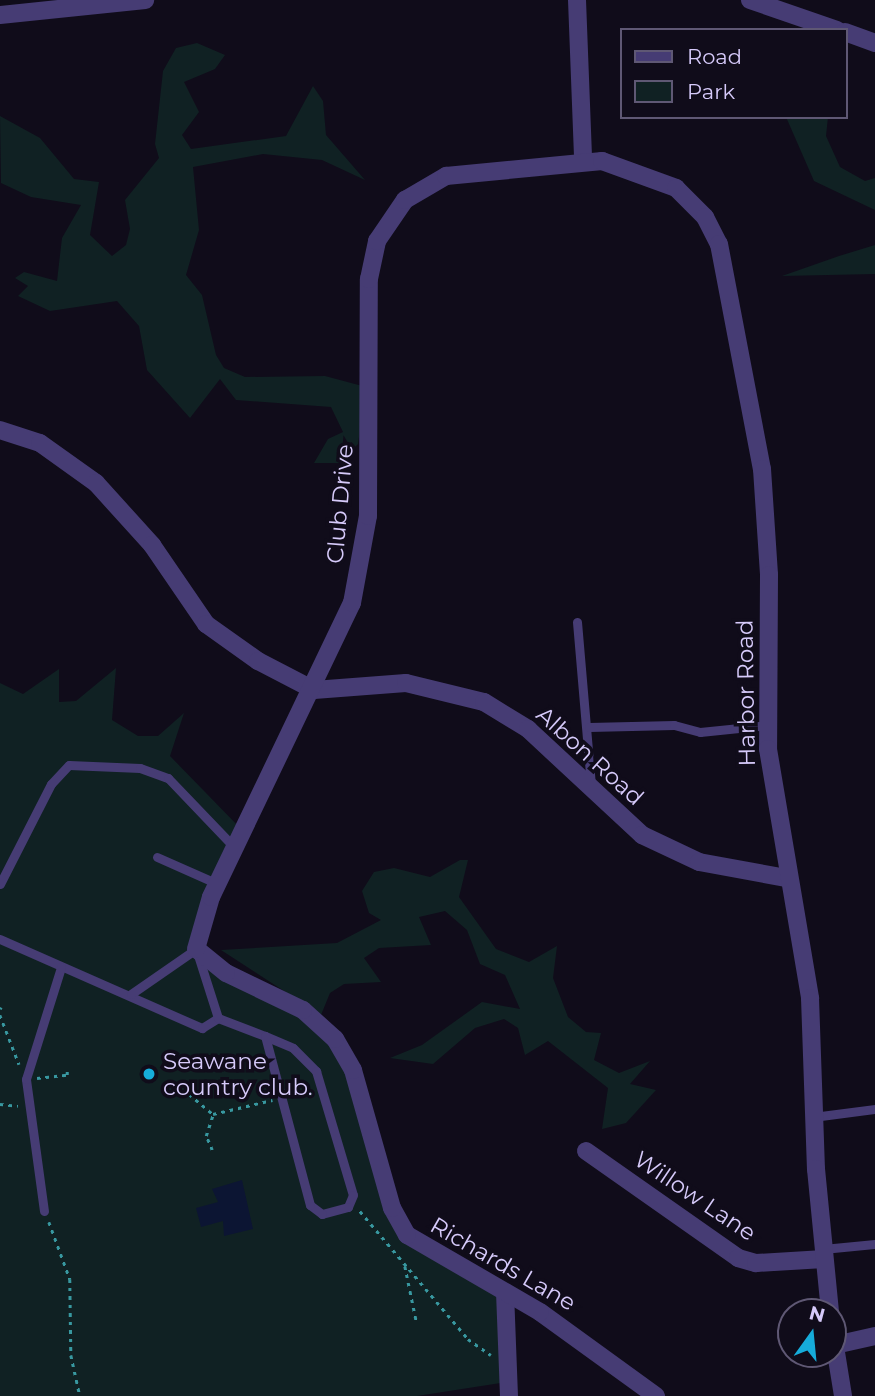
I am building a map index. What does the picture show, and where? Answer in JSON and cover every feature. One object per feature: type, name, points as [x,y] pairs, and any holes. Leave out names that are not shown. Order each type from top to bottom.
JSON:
[{"type":"street","points":[[0,15],[145,0]]},
{"type":"street","points":[[578,0],[583,159]]},
{"type":"street","points":[[750,0],[832,28]]},
{"type":"street","points":[[847,33],[875,43]]},
{"type":"street","name":"Club Drive","points":[[197,949],[218,884],[314,690],[352,603],[366,547],[369,279],[377,241],[405,200],[446,176],[583,159]]},
{"type":"street","name":"Harbor Road","points":[[583,159],[655,176],[676,188],[705,217],[719,244],[762,470],[768,725],[786,878],[810,998],[813,1117],[829,1298]]},
{"type":"street","points":[[0,430],[40,443],[78,469],[134,522],[206,624],[228,643],[314,690]]},
{"type":"street","name":"Albon Road","points":[[314,690],[406,683],[484,702],[528,729],[642,835],[677,854],[732,871],[786,878]]},
{"type":"street","name":"Richards Lane","points":[[197,949],[213,965],[303,1010],[327,1030],[353,1070],[392,1208],[407,1235],[607,1356],[656,1396]]},
{"type":"street","name":"Willow Lane","points":[[586,1151],[738,1258],[756,1263],[824,1254]]},
{"type":"street","points":[[505,1292],[508,1360],[513,1393]]},
{"type":"street","points":[[847,1338],[875,1336]]},
{"type":"street","points":[[839,1368],[843,1396]]},
{"type":"lane","points":[[577,622],[589,727],[591,789]]},
{"type":"lane","points":[[589,727],[674,724],[700,732],[768,725]]},
{"type":"lane","points":[[0,884],[51,784],[69,765],[141,768],[168,778],[236,848]]},
{"type":"lane","points":[[157,857],[218,884]]},
{"type":"lane","points":[[0,939],[61,967],[131,994],[202,1028],[218,1018]]},
{"type":"lane","points":[[131,994],[197,949],[218,1018]]},
{"type":"lane","points":[[44,1211],[30,1108],[30,1057],[61,967]]},
{"type":"lane","points":[[218,1018],[265,1036],[293,1048],[316,1071],[352,1201],[322,1214],[310,1205],[265,1036]]},
{"type":"lane","points":[[813,1117],[875,1109]]},
{"type":"lane","points":[[824,1254],[875,1244]]},
{"type":"path","points":[[189,1094],[213,1114]]},
{"type":"path","points":[[213,1114],[282,1097]]},
{"type":"path","points":[[0,1104],[30,1108]]},
{"type":"path","points":[[212,1150],[206,1136],[213,1114]]},
{"type":"path","points":[[352,1201],[468,1339],[508,1360]]},
{"type":"path","points":[[44,1211],[70,1279],[71,1355],[80,1396]]},
{"type":"path","points":[[405,1266],[417,1324]]},
{"type":"green space","points":[[197,43],[225,55],[215,69],[184,82],[199,112],[182,135],[191,149],[286,136],[313,86],[323,101],[326,135],[365,180],[322,160],[263,154],[193,167],[199,230],[186,275],[202,295],[216,355],[224,368],[245,377],[325,376],[366,387],[358,444],[339,463],[314,463],[328,439],[343,432],[331,407],[236,400],[220,379],[190,418],[147,370],[139,326],[117,301],[50,311],[18,296],[28,286],[15,278],[24,272],[57,281],[62,238],[81,205],[31,197],[1,183],[0,116],[40,138],[74,179],[99,182],[90,235],[112,256],[126,245],[130,229],[125,200],[159,158],[155,144],[163,71],[176,48]]},
{"type":"green space","points":[[787,119],[828,119],[826,136],[840,167],[865,181],[875,178],[875,210],[814,181]]},
{"type":"green space","points":[[875,245],[875,274],[782,276],[839,256]]},
{"type":"green space","points":[[116,668],[112,720],[138,736],[158,736],[184,713],[170,756],[244,832],[195,941],[205,957],[328,1023],[395,1215],[413,1241],[503,1293],[507,1382],[417,1396],[0,1396],[0,683],[23,694],[59,669],[59,702],[76,701]]},
{"type":"green space","points":[[460,860],[468,860],[459,897],[496,949],[529,962],[557,946],[553,978],[568,1017],[586,1032],[601,1033],[594,1060],[619,1073],[650,1061],[630,1084],[656,1090],[626,1123],[602,1129],[608,1088],[548,1041],[525,1055],[518,1028],[504,1019],[475,1028],[433,1064],[390,1058],[422,1045],[482,1002],[520,1009],[505,975],[480,964],[467,930],[445,911],[419,917],[431,945],[379,948],[364,958],[381,982],[344,984],[330,993],[321,1015],[221,950],[337,943],[381,920],[369,913],[362,891],[374,872],[394,868],[430,877]]},
{"type":"water","points":[[242,1180],[253,1229],[224,1236],[223,1221],[201,1227],[196,1208],[218,1202],[212,1189]]},
{"type":"place","name":"Seawane country club.","points":[[149,1074]]}]
